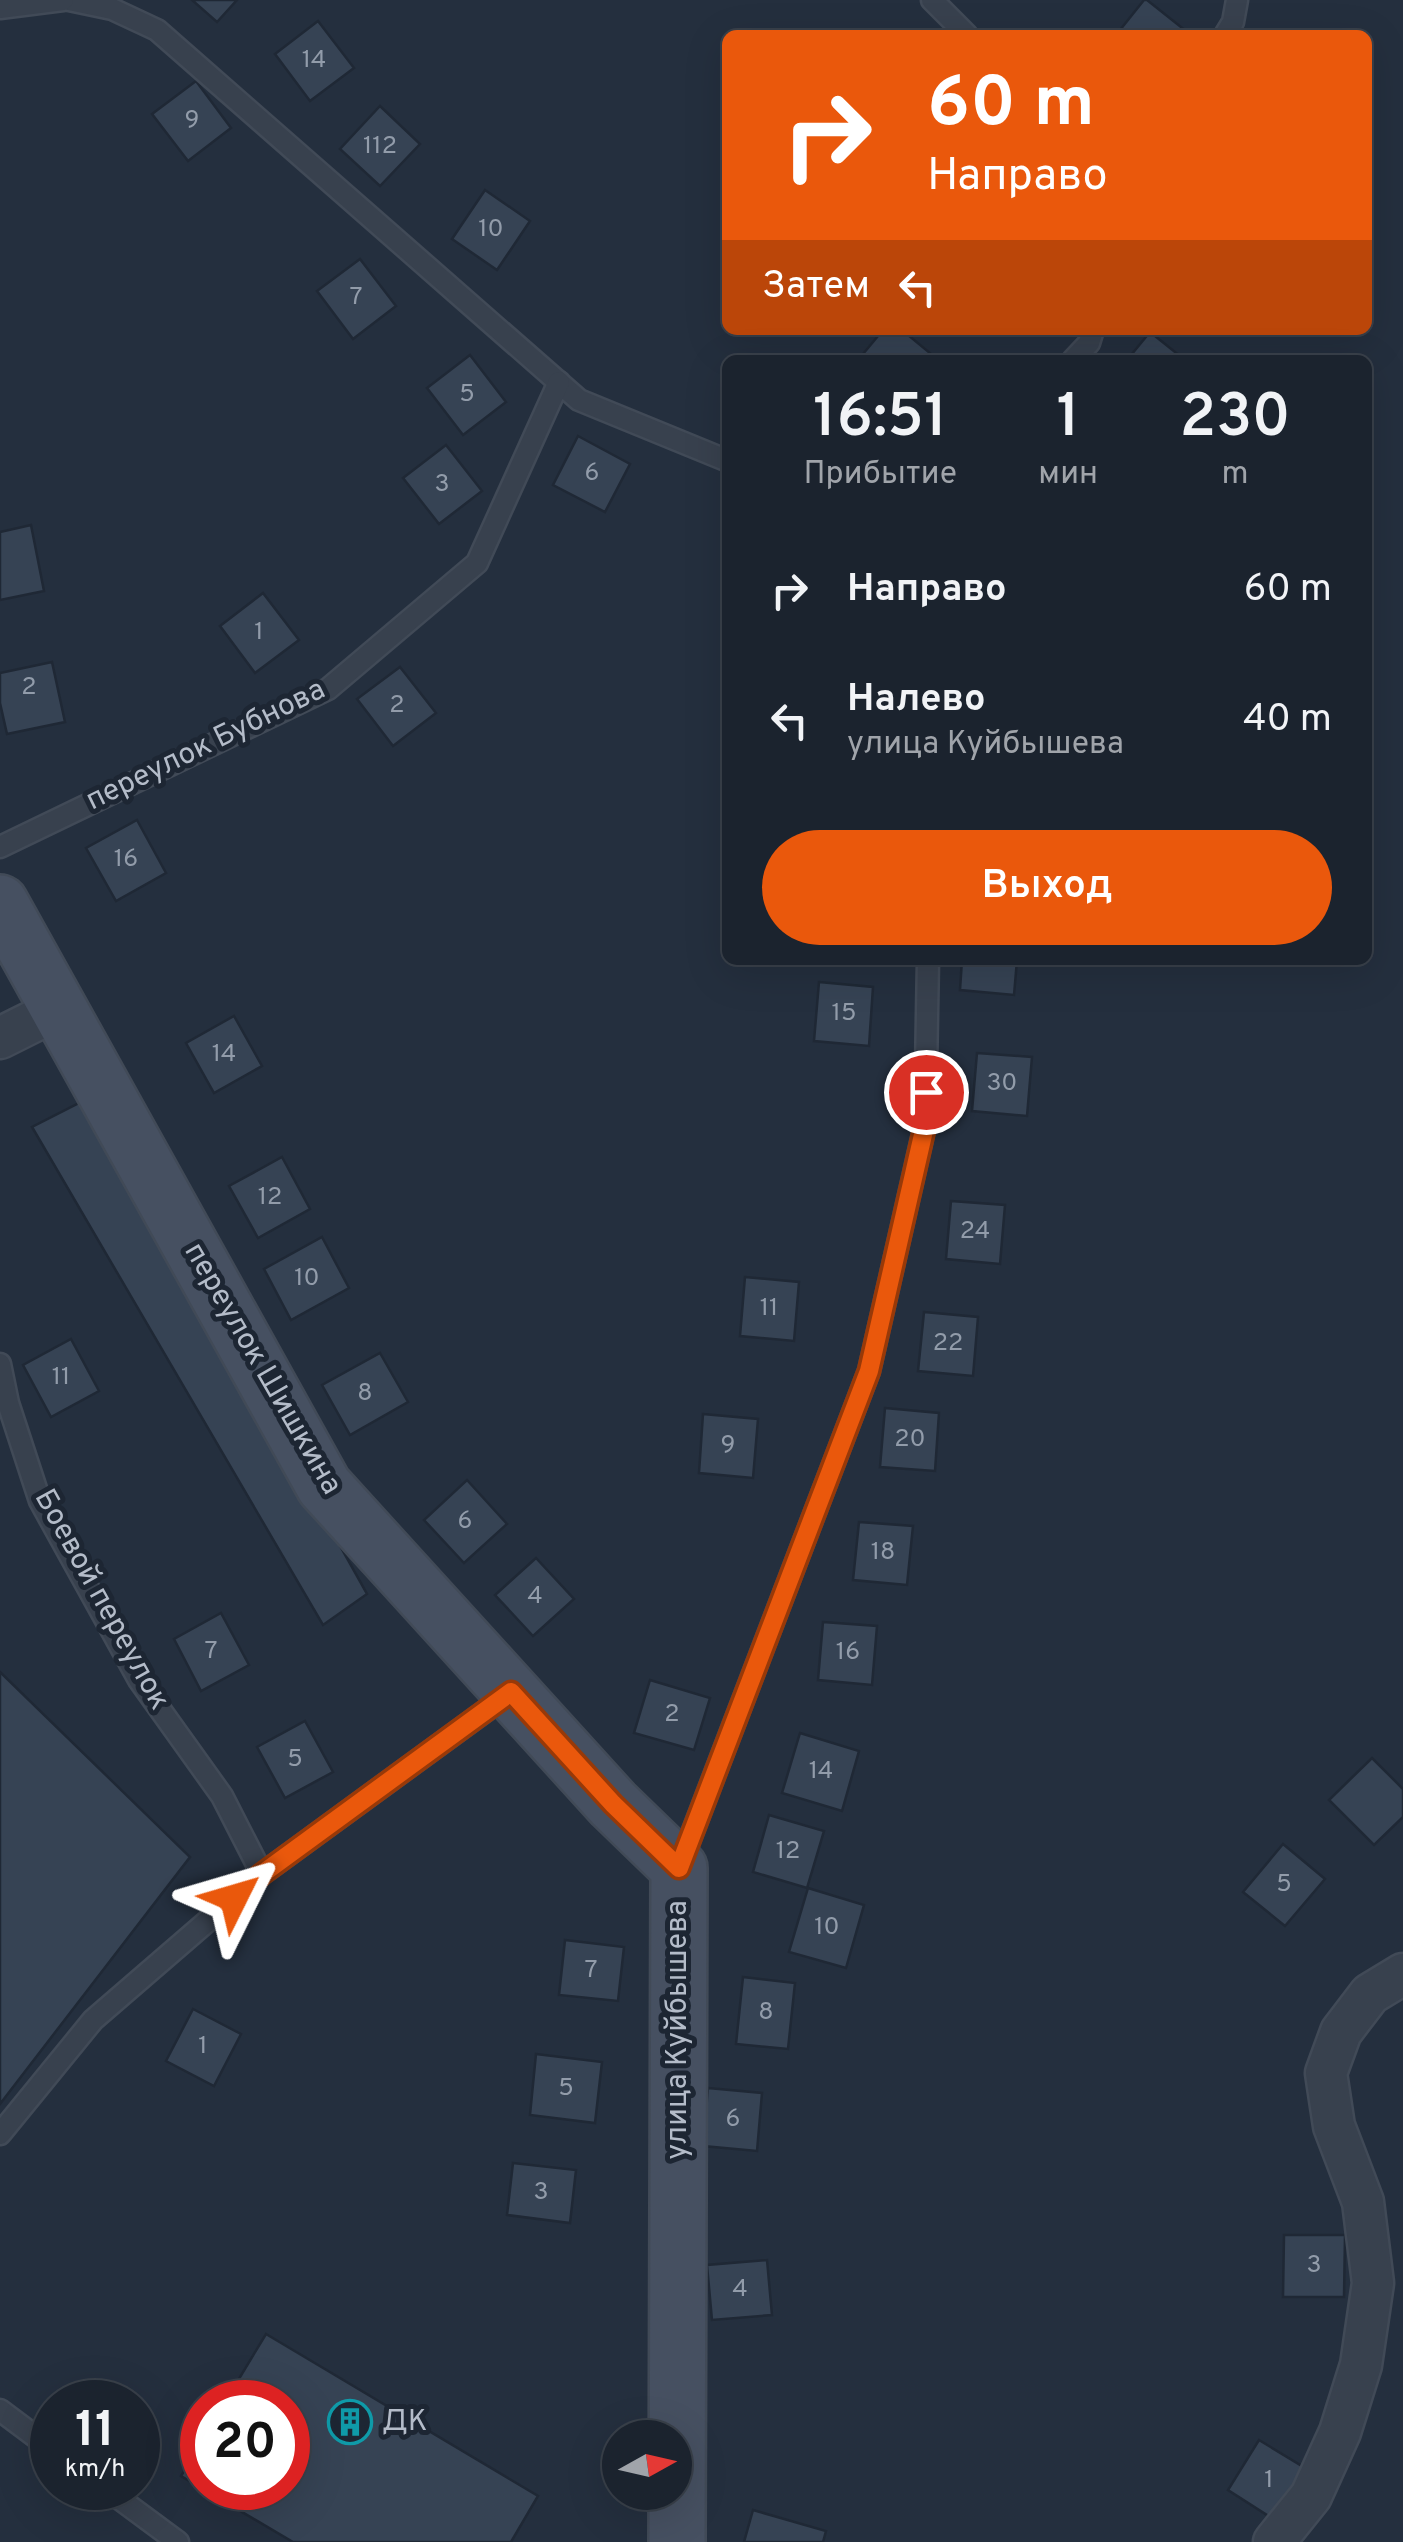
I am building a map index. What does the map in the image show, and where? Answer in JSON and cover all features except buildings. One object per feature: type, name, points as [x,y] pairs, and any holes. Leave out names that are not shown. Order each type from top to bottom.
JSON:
[{"type":"street","name":"переулок Шишкина","points":[[0,904],[324,1486],[613,1804],[679,1868]]},
{"type":"street","points":[[0,1038],[58,1009]]},
{"type":"street","name":"улица Куйбышева","points":[[677,2542],[679,1868]]},
{"type":"street","points":[[1274,2542],[1311,2496],[1340,2432],[1361,2365],[1373,2283],[1363,2202],[1334,2126],[1326,2074],[1342,2032],[1370,1994],[1403,1974]]},
{"type":"lane","points":[[0,8],[66,0],[112,9],[158,30],[579,400],[722,459]]},
{"type":"lane","points":[[932,0],[962,30]]},
{"type":"lane","points":[[1228,30],[1237,0]]},
{"type":"lane","name":"переулок Бубнова","points":[[0,846],[328,689],[478,563],[559,382]]},
{"type":"lane","name":"улица Куйбышева","points":[[679,1868],[869,1371],[925,1126],[928,965]]},
{"type":"lane","name":"Боевой переулок","points":[[0,1364],[40,1501],[139,1680],[222,1796],[262,1874]]},
{"type":"lane","points":[[0,2134],[93,2020],[262,1874],[511,1692]]},
{"type":"lane","points":[[0,2410],[30,2432]]},
{"type":"lane","points":[[135,2510],[178,2542]]},
{"type":"place","name":"ДК","points":[[350,2422]]},
{"type":"route","points":[[234,1898],[511,1692],[613,1804],[679,1868],[869,1371],[925,1126],[926,1092]]}]
